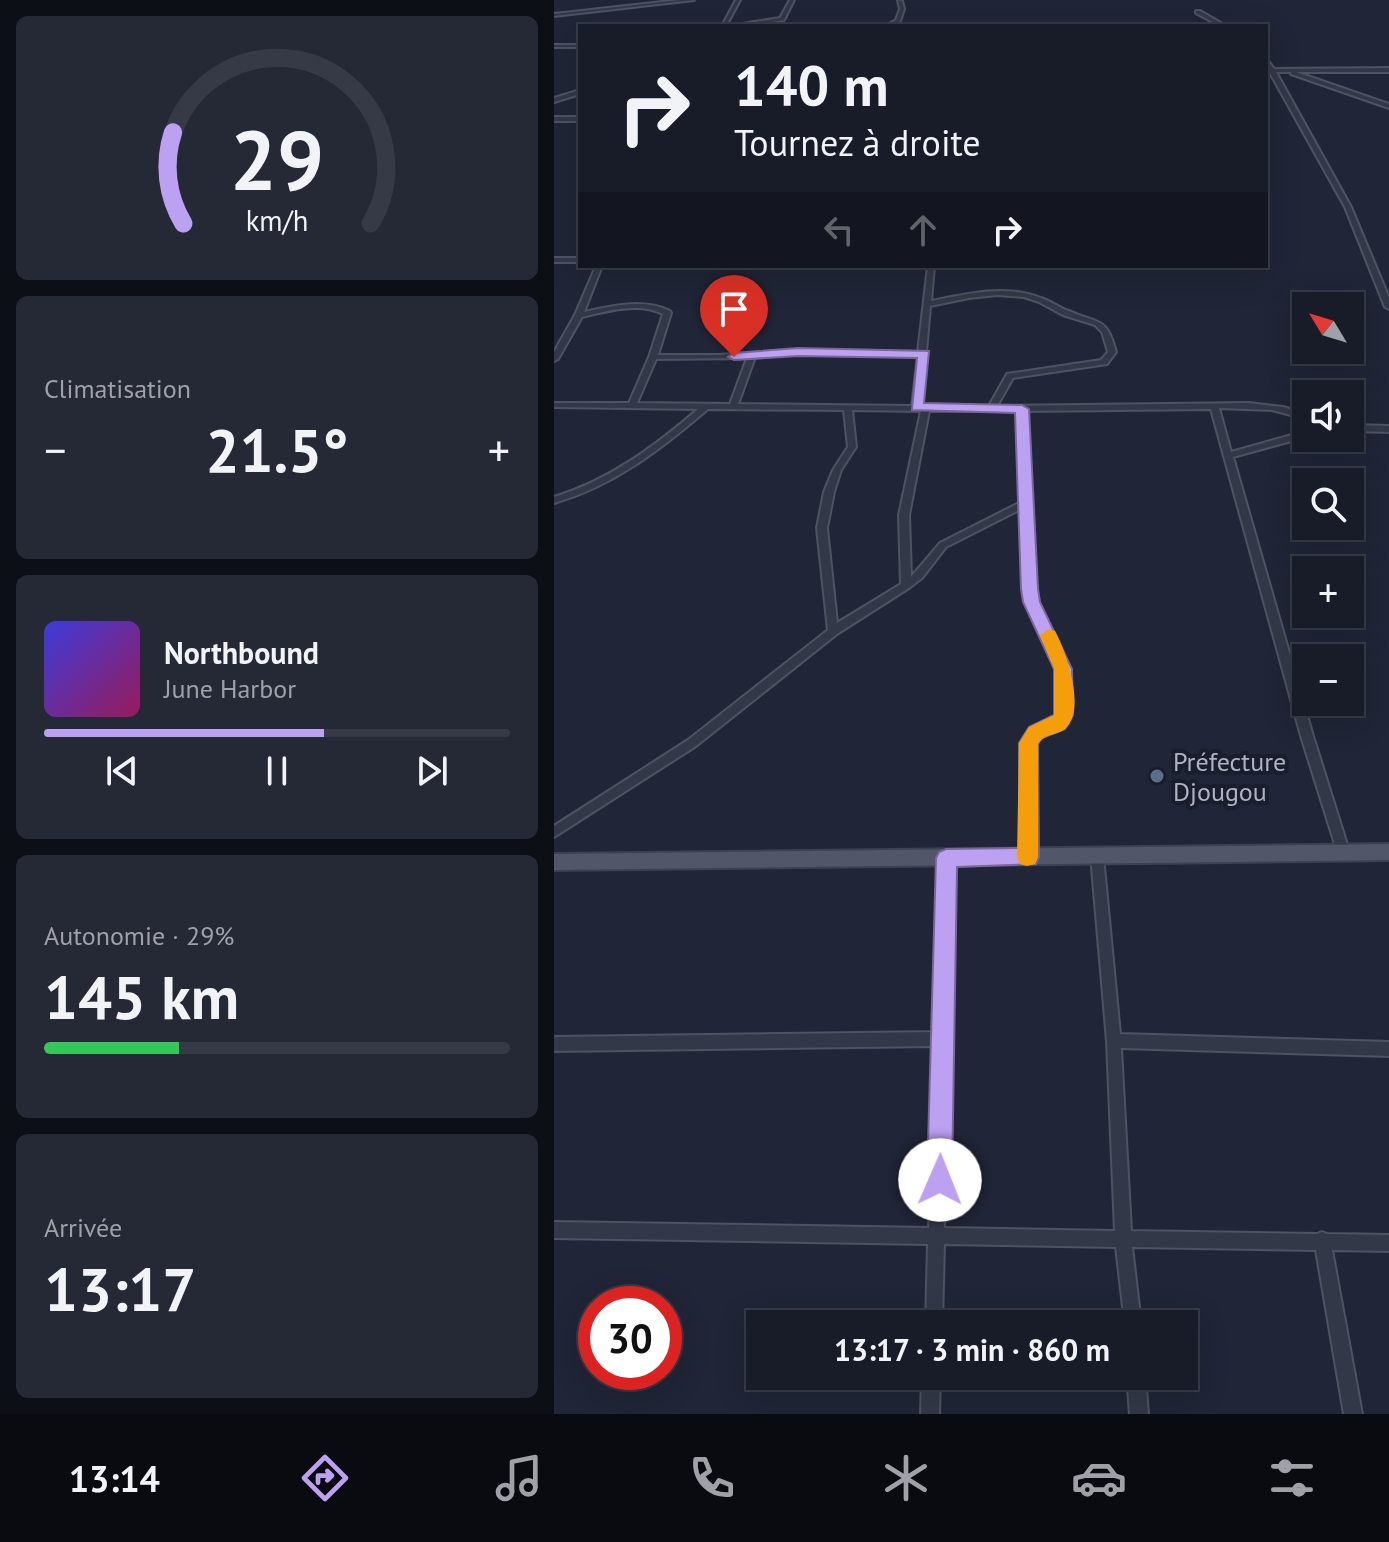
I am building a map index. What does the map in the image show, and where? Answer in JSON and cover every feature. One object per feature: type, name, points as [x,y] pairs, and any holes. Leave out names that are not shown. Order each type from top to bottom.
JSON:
[{"type":"main road","points":[[554,862],[1389,852]]},
{"type":"street","points":[[554,15],[692,0]]},
{"type":"street","points":[[725,24],[738,0]]},
{"type":"street","points":[[746,24],[782,19],[792,0]]},
{"type":"street","points":[[892,24],[898,21],[902,9],[900,1]]},
{"type":"street","points":[[1198,12],[1220,24]]},
{"type":"street","points":[[554,46],[578,46]]},
{"type":"street","points":[[1269,71],[1389,70]]},
{"type":"street","points":[[1269,71],[1348,207],[1389,307]]},
{"type":"street","points":[[1289,71],[1389,106]]},
{"type":"street","points":[[554,100],[578,92]]},
{"type":"street","points":[[554,119],[578,119]]},
{"type":"street","points":[[554,260],[578,260]]},
{"type":"street","points":[[554,359],[579,315],[598,268]]},
{"type":"street","points":[[906,586],[904,515],[921,407],[932,268]]},
{"type":"street","points":[[928,304],[991,293],[1029,296],[1076,317],[1095,320],[1107,331],[1112,352],[1104,362],[1010,376],[992,408]]},
{"type":"street","points":[[579,315],[620,307],[665,311],[653,357],[632,405]]},
{"type":"street","points":[[653,357],[798,352],[924,354]]},
{"type":"street","points":[[733,406],[751,356]]},
{"type":"street","points":[[554,405],[1022,409],[1250,404],[1292,411]]},
{"type":"street","points":[[1214,406],[1300,713],[1344,854]]},
{"type":"street","points":[[554,500],[583,491],[632,464],[705,407]]},
{"type":"street","points":[[833,631],[822,528],[837,470],[852,447],[848,408]]},
{"type":"street","points":[[1022,409],[1032,602],[1063,669],[1063,715],[1059,724],[1035,733],[1028,743],[1029,857]]},
{"type":"street","points":[[1364,428],[1389,429]]},
{"type":"street","points":[[1228,456],[1292,438]]},
{"type":"street","points":[[554,832],[692,743],[833,631],[906,586],[919,576],[943,545],[1026,503]]},
{"type":"street","points":[[1097,856],[1114,1041],[1123,1238],[1131,1310]]},
{"type":"street","points":[[935,1310],[946,858]]},
{"type":"street","points":[[554,1044],[942,1039]]},
{"type":"street","points":[[1114,1041],[1389,1049]]},
{"type":"street","points":[[554,1230],[1389,1243]]},
{"type":"street","points":[[1322,1240],[1353,1414]]},
{"type":"street","points":[[930,1414],[931,1390]]},
{"type":"street","points":[[1137,1390],[1139,1414]]},
{"type":"slow traffic","points":[[1027,857],[1028,743],[1035,733],[1059,724],[1063,715],[1063,669],[1049,635]]},
{"type":"place","name":"Préfecture Djougou","points":[[1157,776]]},
{"type":"route","points":[[734,357],[798,352],[924,354],[916,407],[1022,409],[1029,589],[1063,669],[1063,715],[1059,724],[1035,733],[1028,743],[1029,857],[946,858],[940,1180]]}]
